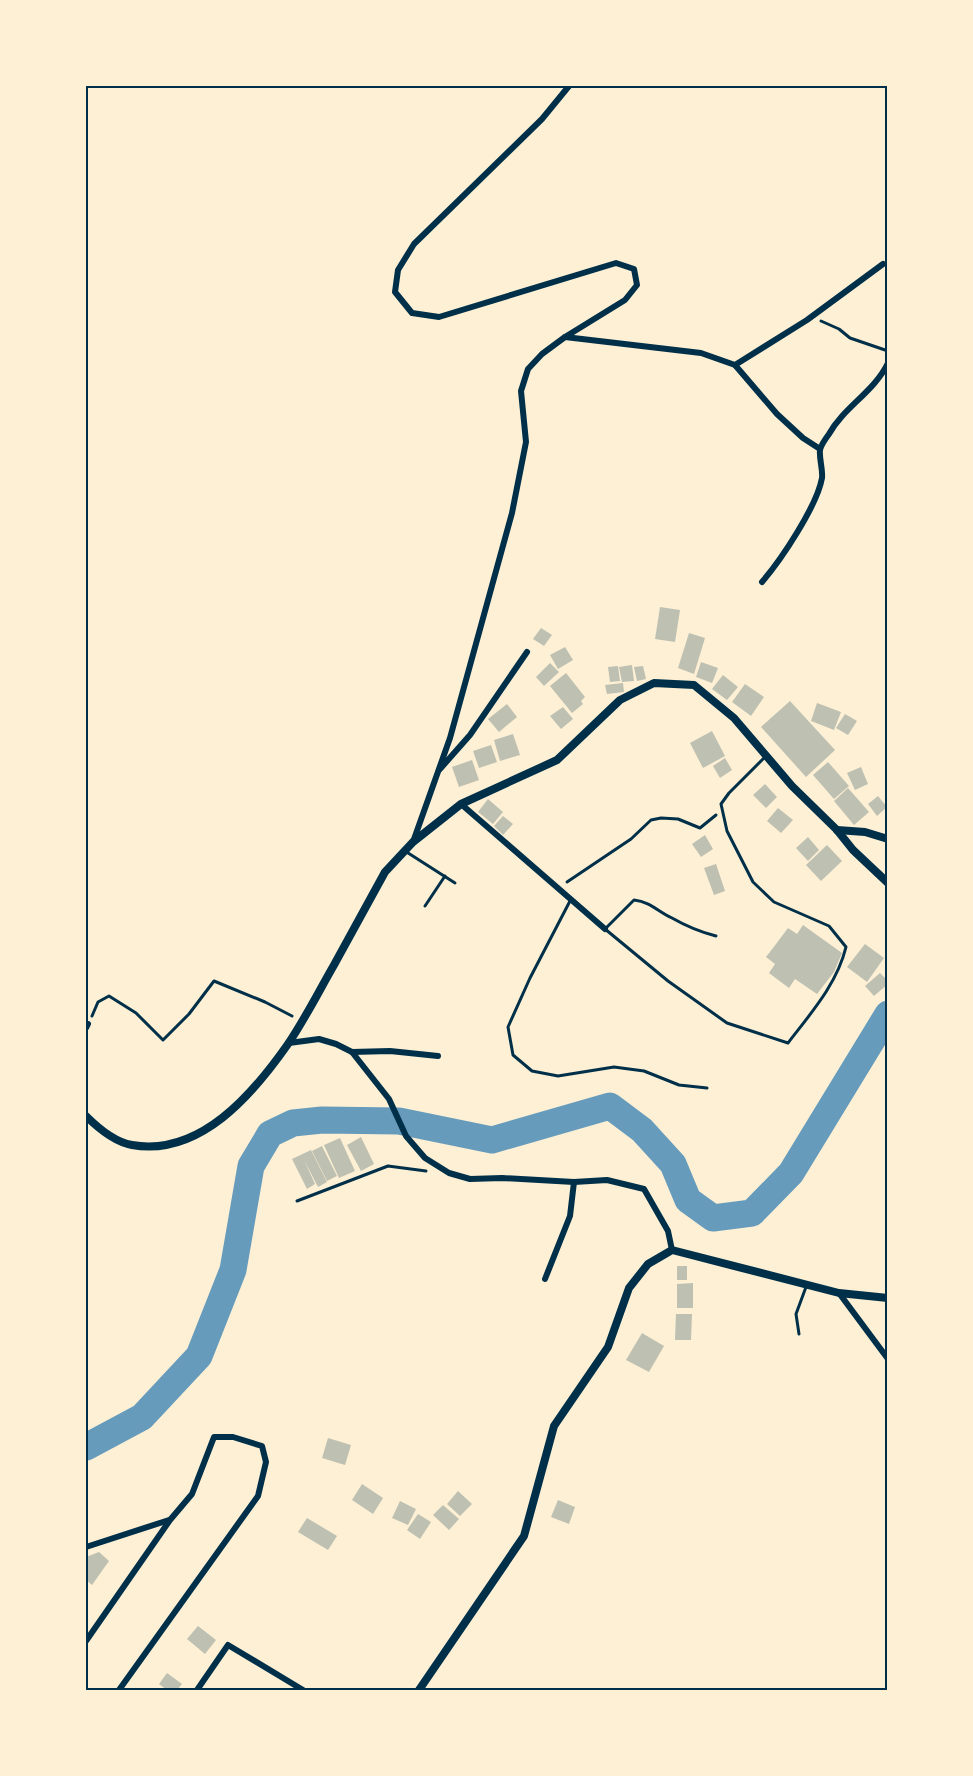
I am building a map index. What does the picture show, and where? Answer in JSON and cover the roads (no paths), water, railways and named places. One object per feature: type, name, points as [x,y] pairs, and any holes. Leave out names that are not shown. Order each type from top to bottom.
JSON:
[{"type":"street","points":[[413,842],[450,738],[512,513],[526,442],[522,390],[528,369],[542,354],[565,337],[625,300],[637,285],[634,269],[616,263],[439,317],[412,313],[395,292],[398,270],[414,244],[542,119],[569,86]]},
{"type":"street","points":[[735,365],[807,321],[883,264]]},
{"type":"street","points":[[565,337],[701,353],[735,365],[777,414],[803,438],[820,449]]},
{"type":"street","points":[[762,582],[775,568],[812,503],[822,477],[820,449],[836,422],[882,374],[888,363]]},
{"type":"street","points":[[438,771],[470,735],[527,652]]},
{"type":"street","points":[[86,1116],[99,1128],[130,1145],[165,1146],[196,1136],[220,1119],[261,1081],[289,1043],[385,872],[404,850],[461,804],[557,760],[620,700],[654,683],[694,685],[734,718],[792,786],[888,883]]},
{"type":"street","points":[[461,804],[556,889],[605,929]]},
{"type":"street","points":[[837,830],[866,832],[888,839]]},
{"type":"street","points":[[289,1043],[319,1039],[352,1052],[389,1099],[406,1136],[425,1158],[449,1173],[470,1179],[502,1178],[574,1182],[607,1180],[644,1190],[668,1231],[672,1250]]},
{"type":"street","points":[[352,1052],[390,1051],[438,1056]]},
{"type":"street","points":[[545,1279],[570,1216],[574,1182]]},
{"type":"street","points":[[419,1690],[524,1536],[554,1426],[608,1347],[629,1288],[648,1264],[672,1250],[839,1293],[888,1298]]},
{"type":"street","points":[[839,1293],[888,1359]]},
{"type":"street","points":[[86,1641],[170,1520],[192,1494],[214,1437],[233,1437],[262,1446],[266,1462],[258,1496],[119,1690]]},
{"type":"street","points":[[86,1547],[170,1520]]},
{"type":"street","points":[[197,1690],[228,1645],[303,1690]]},
{"type":"lane","points":[[716,936],[694,930],[646,902],[634,900],[605,929],[668,981],[727,1023],[788,1043],[827,992],[842,963],[846,947],[829,926],[774,902],[753,882],[727,831],[721,804],[766,756]]},
{"type":"lane","points":[[404,850],[455,883]]},
{"type":"lane","points":[[425,906],[445,876]]},
{"type":"lane","points":[[571,900],[530,978],[508,1027],[513,1055],[532,1071],[558,1076],[614,1067],[644,1071],[679,1086],[707,1088]]},
{"type":"lane","points":[[799,1334],[796,1314],[807,1285]]},
{"type":"waterway","points":[[86,1447],[142,1417],[199,1356],[233,1270],[251,1166],[270,1134],[293,1123],[322,1120],[399,1121],[492,1140],[610,1106],[642,1130],[673,1164],[688,1200],[713,1218],[752,1213],[791,1173],[888,1014]]}]
